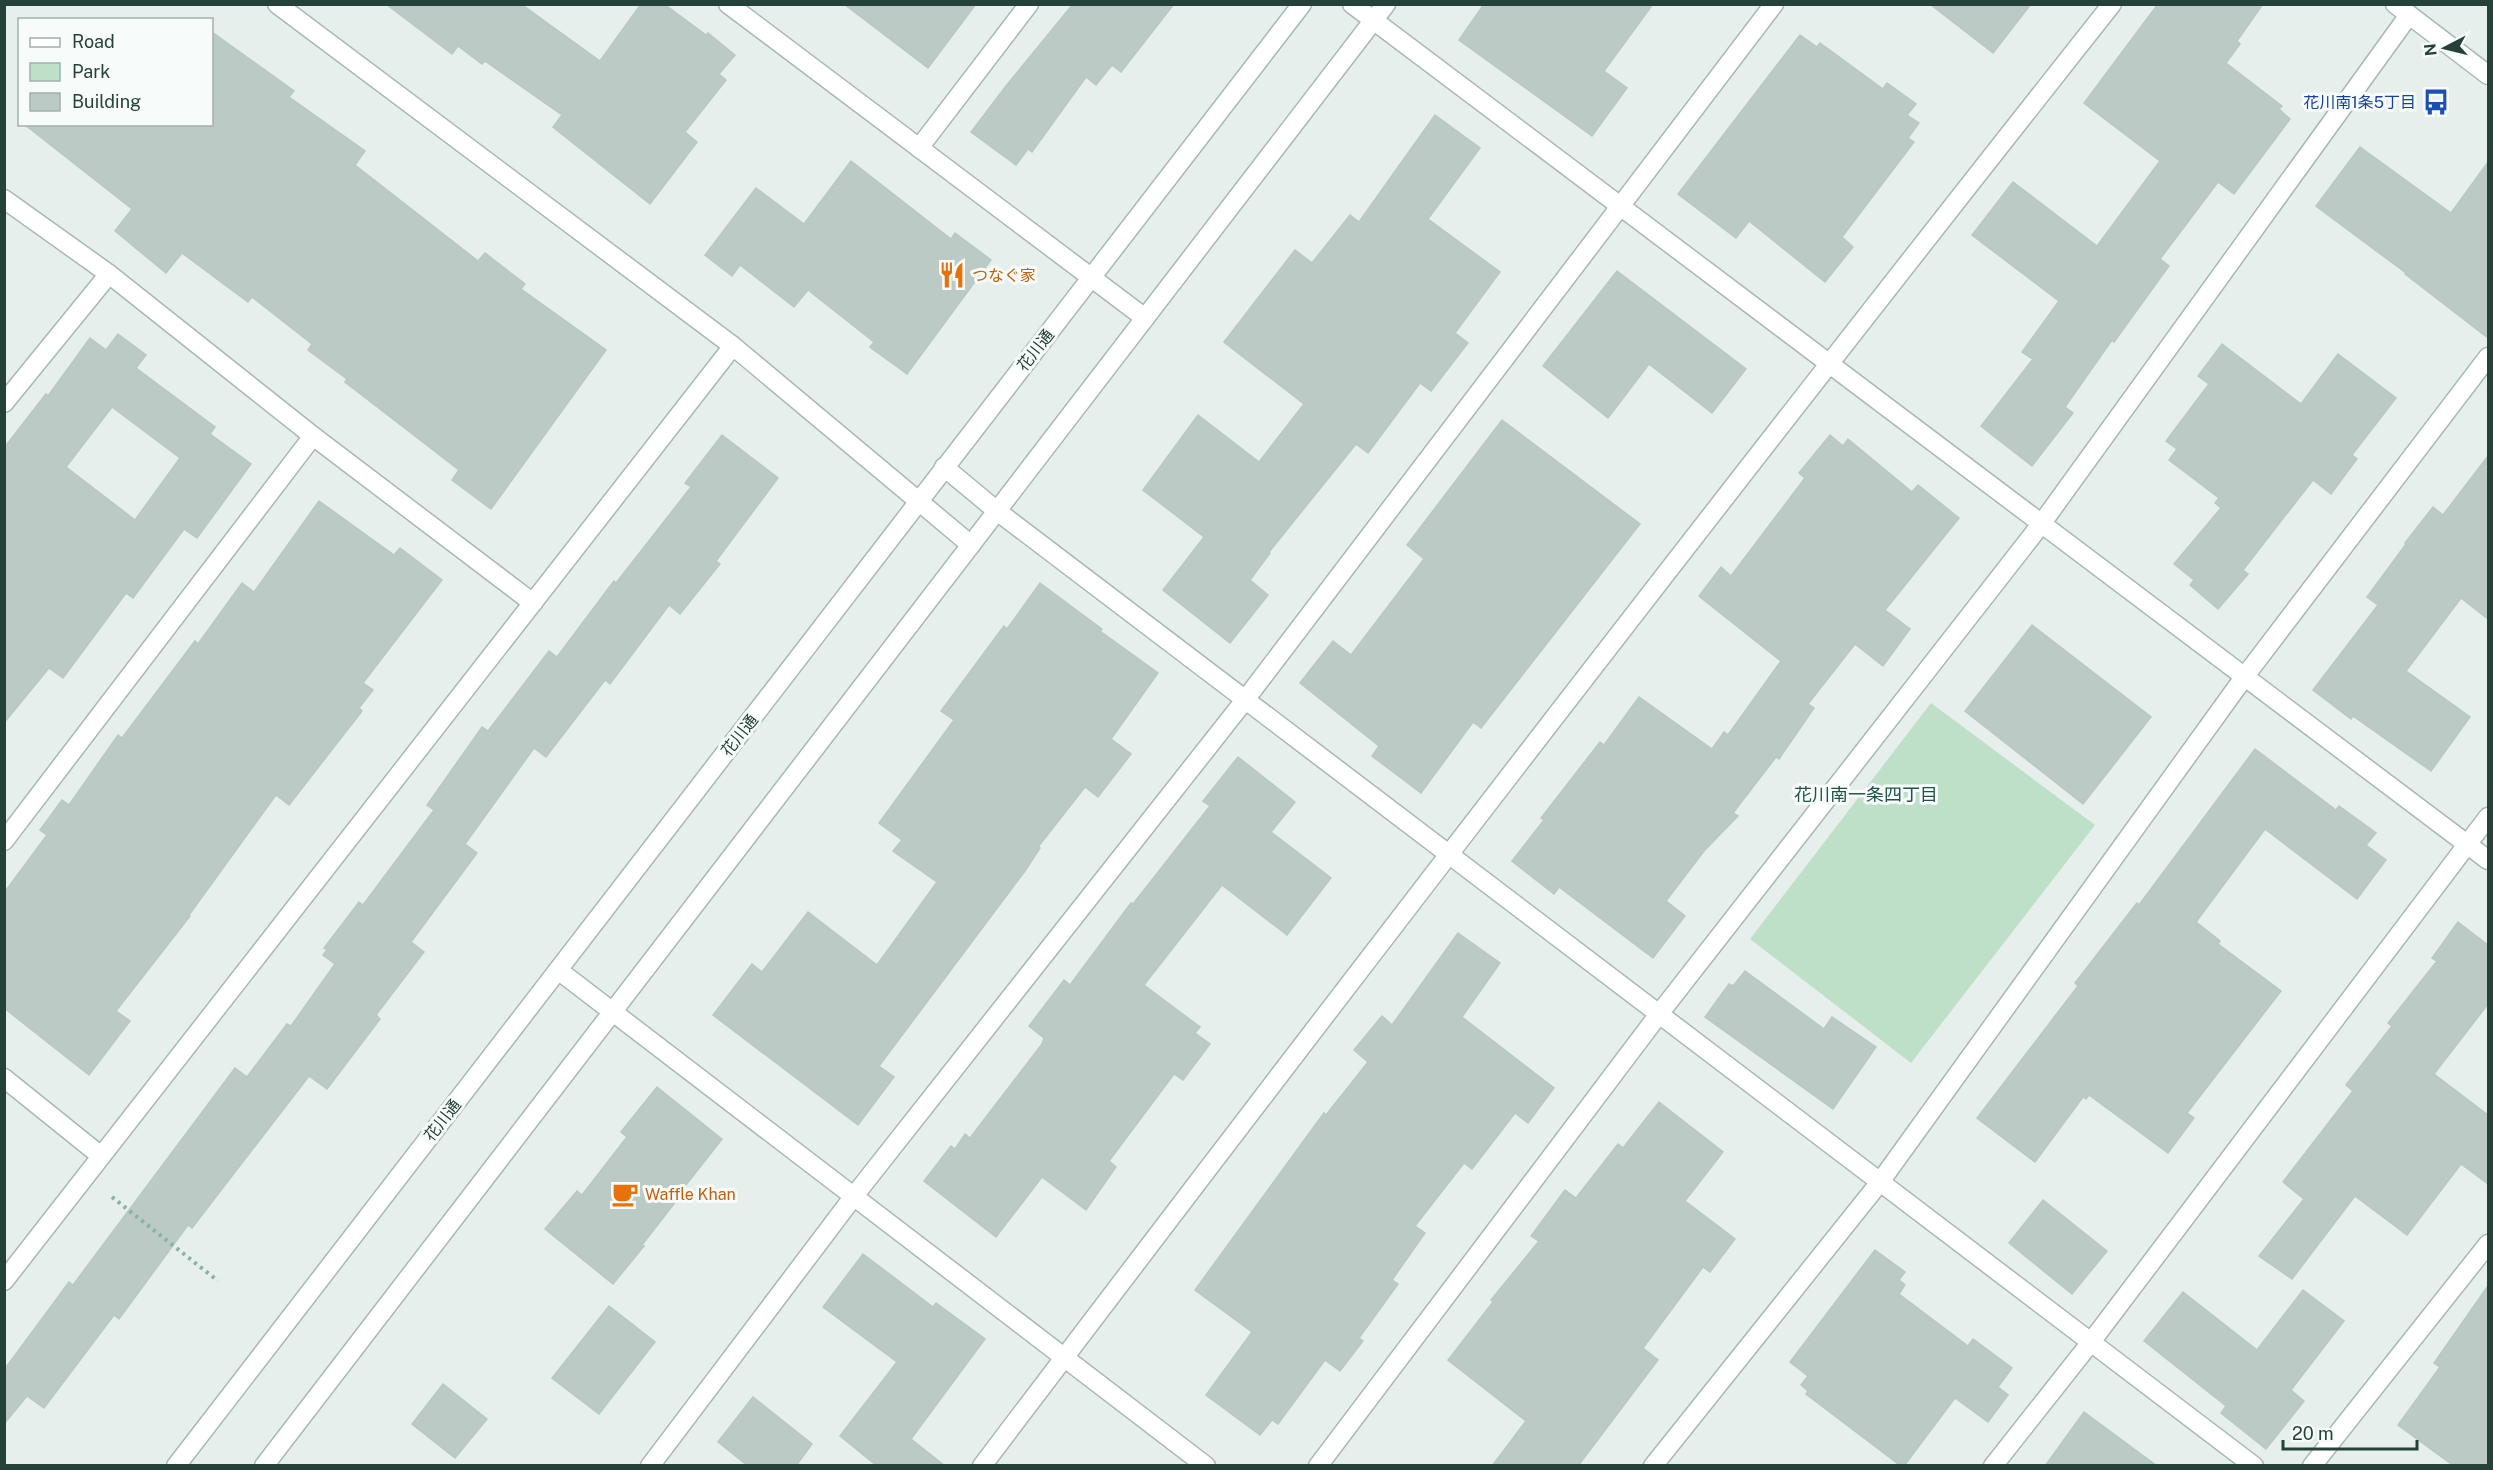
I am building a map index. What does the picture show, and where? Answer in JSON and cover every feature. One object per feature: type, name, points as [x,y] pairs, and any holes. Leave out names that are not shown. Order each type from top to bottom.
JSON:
[{"type":"street","points":[[278,4],[733,346],[971,545]]},
{"type":"street","points":[[728,4],[1145,318]]},
{"type":"street","points":[[919,148],[1029,4]]},
{"type":"street","name":"花川通","points":[[177,1465],[1302,4]]},
{"type":"street","points":[[1352,4],[2488,860]]},
{"type":"street","points":[[264,1466],[1386,4]]},
{"type":"street","points":[[650,1466],[854,1196],[1245,700],[1774,4]]},
{"type":"street","points":[[982,1466],[1448,854],[1829,362],[2112,4]]},
{"type":"street","points":[[1318,1466],[1659,1014],[2042,523],[2402,10],[2488,75]]},
{"type":"street","points":[[4,199],[109,274],[313,436],[533,603]]},
{"type":"street","points":[[4,403],[109,274]]},
{"type":"street","points":[[4,1281],[733,346]]},
{"type":"street","points":[[1653,1466],[1880,1182],[2245,676],[2488,357]]},
{"type":"street","points":[[4,841],[313,436]]},
{"type":"street","points":[[944,467],[997,511],[2254,1466]]},
{"type":"street","points":[[1993,1466],[2091,1342],[2488,817]]},
{"type":"street","points":[[558,970],[1206,1466]]},
{"type":"street","points":[[4,1078],[102,1155]]},
{"type":"street","points":[[2312,1466],[2488,1244]]},
{"type":"path","points":[[85,1176],[218,1281]]},
{"type":"green space","points":[[1931,703],[2095,825],[1911,1063],[1750,939]]},
{"type":"building","points":[[386,4],[521,4],[600,61],[641,4],[664,4],[706,35],[708,33],[735,55],[719,74],[726,80],[685,132],[697,142],[650,204],[553,127],[562,115],[485,61],[482,64],[458,46],[452,54]]},
{"type":"building","points":[[844,4],[976,4],[928,68]]},
{"type":"building","points":[[1073,4],[1174,4],[1121,72],[1112,65],[1096,85],[1086,77],[1032,152],[1028,149],[1016,165],[971,132]]},
{"type":"building","points":[[1484,4],[1653,4],[1604,71],[1627,88],[1592,136],[1459,40]]},
{"type":"building","points":[[1930,4],[2031,4],[1993,53]]},
{"type":"building","points":[[2158,4],[2263,4],[2237,41],[2240,44],[2226,63],[2282,106],[2279,109],[2290,119],[2234,194],[2218,182],[2160,259],[2169,266],[2114,342],[2112,340],[2065,407],[2073,413],[2032,466],[1981,426],[2033,359],[2022,352],[2059,301],[1972,235],[2013,182],[2097,246],[2160,161],[2084,103]]},
{"type":"building","points":[[213,33],[294,91],[289,97],[365,151],[355,165],[478,261],[485,253],[525,284],[521,289],[606,350],[491,509],[452,480],[459,470],[345,382],[347,379],[308,350],[312,344],[252,297],[248,302],[182,253],[166,273],[115,231],[132,209],[27,126],[213,126]]},
{"type":"building","points":[[1800,35],[1817,47],[1820,43],[1883,89],[1887,83],[1916,104],[1907,115],[1919,123],[1908,138],[1914,142],[1842,237],[1853,247],[1825,282],[1749,221],[1736,238],[1678,194]]},
{"type":"building","points":[[1435,115],[1480,148],[1428,219],[1500,272],[1455,333],[1468,343],[1431,391],[1420,383],[1368,453],[1356,444],[1269,552],[1250,580],[1268,595],[1230,643],[1163,590],[1204,537],[1143,490],[1198,415],[1259,462],[1304,404],[1224,342],[1295,250],[1312,263],[1350,215],[1359,222]]},
{"type":"building","points":[[2360,147],[2451,213],[2488,162],[2488,338],[2316,206]]},
{"type":"building","points":[[851,161],[951,239],[955,233],[991,260],[907,374],[870,347],[874,342],[808,290],[794,307],[740,265],[732,276],[705,255],[756,188],[804,224]]},
{"type":"building","points":[[1617,271],[1746,369],[1712,413],[1649,364],[1608,418],[1543,366]]},
{"type":"building","points":[[118,334],[146,355],[136,368],[215,427],[210,434],[251,464],[197,538],[184,529],[133,598],[126,593],[63,678],[49,668],[4,723],[4,448],[46,394],[48,396],[90,338],[106,350]],"holes":[[[112,407],[180,458],[135,520],[66,467]]]},
{"type":"building","points":[[2222,344],[2301,404],[2338,354],[2396,398],[2352,455],[2357,459],[2331,494],[2313,480],[2243,570],[2248,574],[2218,609],[2190,585],[2194,580],[2174,564],[2221,508],[2215,503],[2219,498],[2169,460],[2177,449],[2166,441],[2209,384],[2198,376]]},
{"type":"building","points":[[1502,420],[1640,524],[1481,728],[1473,722],[1421,793],[1372,756],[1379,746],[1300,683],[1333,641],[1351,655],[1424,559],[1407,545]]},
{"type":"building","points":[[722,435],[778,478],[716,561],[720,564],[680,614],[669,605],[610,684],[605,680],[546,757],[534,748],[465,844],[477,853],[411,942],[424,952],[376,1015],[380,1019],[327,1089],[309,1076],[192,1228],[188,1225],[119,1319],[114,1315],[44,1408],[27,1396],[4,1424],[4,1370],[69,1282],[73,1285],[235,1068],[247,1077],[287,1024],[291,1026],[335,964],[323,955],[327,950],[324,948],[359,902],[363,905],[434,810],[427,805],[482,727],[488,731],[549,651],[557,657],[614,581],[616,583],[691,487],[685,483]]},
{"type":"building","points":[[1830,435],[1843,446],[1848,439],[1912,492],[1918,485],[1959,518],[1885,610],[1910,629],[1883,666],[1855,644],[1808,704],[1814,708],[1779,759],[1776,757],[1733,813],[1738,816],[1704,851],[1666,901],[1685,916],[1653,958],[1559,887],[1554,894],[1512,861],[1544,820],[1541,818],[1600,742],[1604,745],[1639,697],[1712,749],[1724,732],[1728,735],[1781,661],[1699,596],[1721,567],[1731,576],[1805,478],[1799,473]]},
{"type":"building","points":[[2488,456],[2488,619],[2461,598],[2406,671],[2470,717],[2431,771],[2353,716],[2351,719],[2313,690],[2378,605],[2367,597],[2405,543],[2433,507],[2443,515]]},
{"type":"building","points":[[319,501],[394,555],[400,548],[442,580],[363,683],[373,690],[359,708],[362,711],[289,805],[276,795],[190,916],[116,1011],[130,1021],[89,1075],[4,1008],[4,893],[47,835],[40,830],[62,800],[69,805],[118,735],[122,738],[195,641],[198,644],[242,583],[254,592]]},
{"type":"building","points":[[1040,583],[1158,673],[1111,739],[1131,754],[1098,797],[1085,787],[1038,847],[1040,848],[1025,871],[879,1066],[894,1077],[858,1125],[713,1015],[752,964],[762,972],[808,912],[877,965],[937,882],[893,851],[902,840],[879,823],[954,720],[941,711],[1004,626],[1007,629]]},
{"type":"building","points":[[2032,625],[2151,717],[2083,804],[1965,711]]},
{"type":"building","points":[[2255,749],[2336,810],[2339,806],[2376,833],[2366,845],[2386,860],[2357,899],[2265,829],[2196,922],[2220,941],[2218,944],[2281,991],[2187,1113],[2194,1118],[2168,1153],[2089,1095],[2086,1099],[2083,1097],[2035,1162],[1977,1118],[2078,986],[2075,983],[2137,903],[2139,905]]},
{"type":"building","points":[[1238,757],[1295,802],[1271,832],[1331,878],[1287,935],[1222,885],[1144,985],[1200,1027],[1195,1033],[1210,1044],[1183,1080],[1174,1074],[1109,1161],[1116,1167],[1086,1210],[1042,1177],[996,1237],[924,1181],[951,1146],[955,1149],[965,1134],[970,1138],[1042,1044],[1044,1038],[1029,1026],[1064,980],[1070,985],[1131,903],[1133,904],[1210,806],[1203,801]]},
{"type":"building","points":[[2458,922],[2488,945],[2488,1004],[2434,1074],[2488,1115],[2488,1184],[2461,1164],[2407,1235],[2355,1196],[2292,1279],[2259,1256],[2304,1199],[2283,1182],[2353,1091],[2346,1085],[2392,1026],[2388,1023],[2437,961],[2432,958]]},
{"type":"building","points":[[1458,933],[1500,963],[1462,1017],[1554,1088],[1528,1123],[1515,1113],[1472,1169],[1464,1163],[1415,1226],[1425,1233],[1392,1280],[1398,1284],[1359,1338],[1363,1341],[1340,1371],[1325,1360],[1278,1424],[1272,1420],[1260,1435],[1206,1395],[1252,1332],[1195,1290],[1324,1113],[1326,1115],[1368,1062],[1354,1050],[1382,1016],[1392,1025]]},
{"type":"building","points":[[1745,971],[1824,1029],[1832,1017],[1876,1047],[1833,1109],[1705,1017],[1729,984],[1733,986]]},
{"type":"building","points":[[657,1087],[722,1139],[678,1195],[680,1196],[642,1245],[644,1246],[613,1284],[545,1229],[577,1191],[582,1195],[627,1137],[621,1132]]},
{"type":"building","points":[[1659,1102],[1723,1152],[1685,1201],[1735,1239],[1710,1272],[1703,1267],[1643,1348],[1658,1360],[1578,1466],[1492,1466],[1526,1421],[1448,1360],[1493,1302],[1491,1300],[1539,1241],[1531,1236],[1565,1190],[1576,1198],[1618,1144],[1623,1148]]},
{"type":"building","points":[[2043,1200],[2107,1251],[2072,1294],[2009,1243]]},
{"type":"building","points":[[1875,1250],[1905,1272],[1899,1280],[1905,1285],[1899,1294],[1968,1346],[1973,1339],[2012,1368],[1998,1387],[2008,1395],[1988,1422],[1955,1398],[1904,1466],[1806,1394],[1808,1391],[1801,1385],[1808,1376],[1790,1362]]},
{"type":"building","points":[[863,1254],[933,1307],[936,1303],[985,1339],[911,1439],[945,1466],[877,1466],[840,1436],[897,1362],[823,1307]]},
{"type":"building","points":[[2488,1286],[2488,1466],[2454,1466],[2398,1425],[2440,1367],[2434,1363]]},
{"type":"building","points":[[2303,1290],[2344,1321],[2291,1390],[2304,1401],[2266,1449],[2221,1413],[2226,1406],[2144,1341],[2183,1292],[2257,1350]]},
{"type":"building","points":[[609,1306],[655,1342],[599,1414],[552,1378]]},
{"type":"building","points":[[443,1384],[487,1419],[455,1458],[412,1424]]},
{"type":"building","points":[[753,1397],[812,1444],[796,1466],[748,1466],[718,1442]]},
{"type":"building","points":[[2084,1412],[2157,1466],[2045,1466]]},
{"type":"place","name":"花川南1条5丁目","points":[[2436,102]]},
{"type":"place","name":"つなぐ家","points":[[952,275]]},
{"type":"place","name":"Waffle Khan","points":[[625,1194]]},
{"type":"district","name":"花川南一条四丁目","points":[[1866,795]]}]
